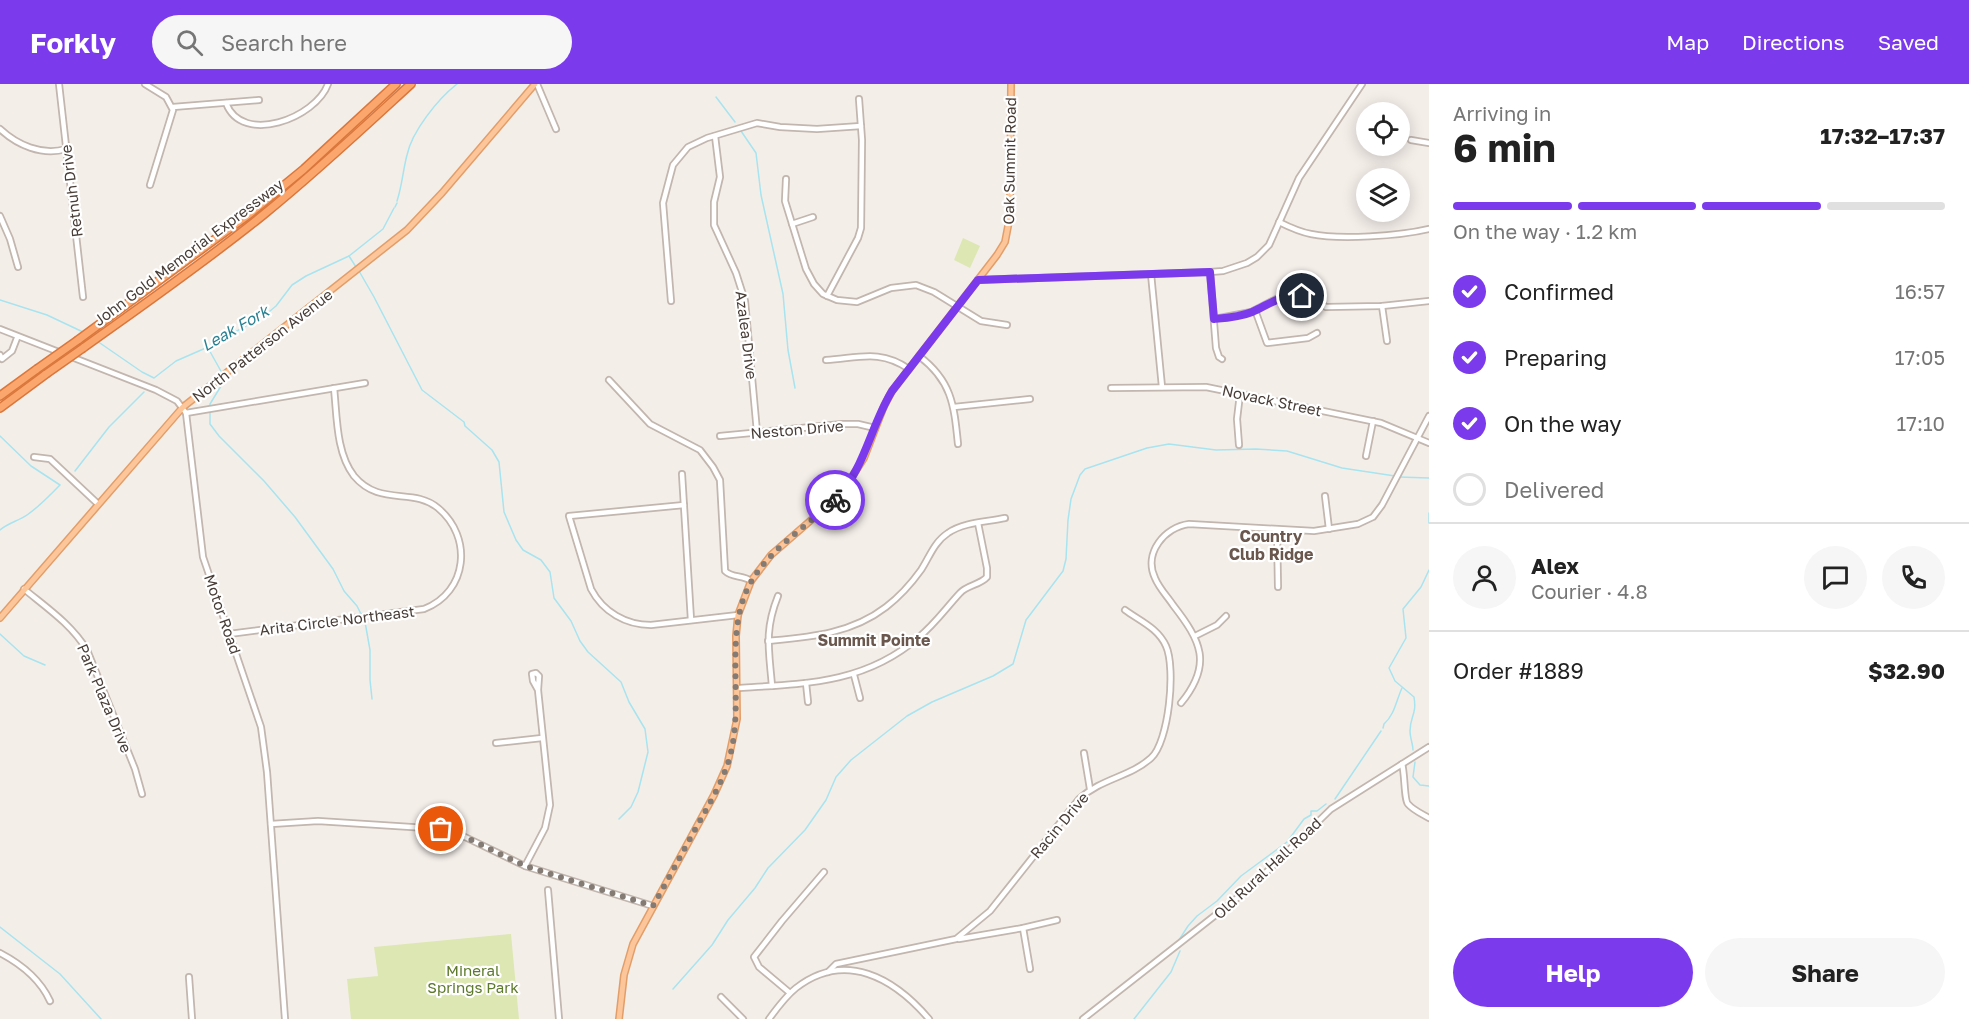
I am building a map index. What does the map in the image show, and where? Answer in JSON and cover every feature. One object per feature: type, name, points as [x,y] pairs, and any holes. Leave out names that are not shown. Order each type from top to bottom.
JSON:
[{"type":"highway","name":"John Gold Memorial Expressway","points":[[0,396],[248,215],[304,169],[396,84]]},
{"type":"highway","name":"John Gold Memorial Expressway","points":[[0,408],[208,258],[264,214],[411,84]]},
{"type":"main road","name":"North Patterson Avenue","points":[[0,618],[98,504],[185,410],[407,230],[536,84]]},
{"type":"main road","name":"Oak Summit Road","points":[[618,1019],[624,975],[631,953],[653,906],[727,766],[737,719],[738,615],[751,581],[771,555],[841,494],[859,467],[888,398],[1002,247],[1010,222],[1011,84]]},
{"type":"street","name":"Retnuh Drive","points":[[59,84],[84,297]]},
{"type":"street","points":[[145,84],[166,97],[173,107],[150,186]]},
{"type":"street","points":[[226,103],[228,109],[246,123],[264,125],[286,120],[306,110],[323,95],[328,84]]},
{"type":"street","points":[[536,84],[556,129]]},
{"type":"street","points":[[978,280],[1210,272],[1237,267],[1257,257],[1273,240],[1299,178],[1362,84]]},
{"type":"street","points":[[828,296],[860,232],[859,99]]},
{"type":"street","points":[[173,107],[259,100]]},
{"type":"street","points":[[671,302],[663,209],[665,190],[673,165],[681,154],[695,142],[757,123],[817,129],[861,126]]},
{"type":"street","points":[[0,129],[28,147],[48,151],[66,149]]},
{"type":"street","name":"Azalea Drive","points":[[715,136],[720,177],[714,202],[714,225],[746,301],[757,432]]},
{"type":"street","points":[[1411,140],[1429,143]]},
{"type":"street","points":[[786,179],[784,195],[807,274],[817,288],[828,296],[844,302],[857,302],[891,288],[916,285],[934,291],[981,321],[1007,325]]},
{"type":"street","points":[[0,216],[18,267]]},
{"type":"street","points":[[792,224],[813,217]]},
{"type":"street","points":[[1279,222],[1304,232],[1334,236],[1405,233],[1429,229]]},
{"type":"street","points":[[1210,272],[1216,348],[1222,359]]},
{"type":"street","points":[[1151,274],[1162,387]]},
{"type":"street","points":[[1214,319],[1236,316],[1290,295],[1311,299],[1326,307],[1382,306],[1429,301]]},
{"type":"street","points":[[1382,306],[1387,341]]},
{"type":"street","points":[[1255,310],[1267,343],[1308,338],[1317,333]]},
{"type":"street","points":[[0,329],[17,338],[156,390],[174,398],[185,410],[365,383]]},
{"type":"street","points":[[0,355],[2,359],[12,351],[17,338]]},
{"type":"street","points":[[826,360],[879,356],[894,359],[909,369]]},
{"type":"street","points":[[919,356],[942,379],[949,392],[954,407],[957,444]]},
{"type":"street","points":[[609,380],[650,424],[697,448],[706,456],[720,480],[726,571],[751,581]]},
{"type":"street","name":"Novack Street","points":[[1111,388],[1206,387],[1373,421],[1429,443]]},
{"type":"street","name":"Arita Circle Northeast","points":[[229,634],[421,610],[445,596],[458,578],[461,566],[460,541],[442,512],[429,502],[420,499],[376,492],[362,484],[349,468],[342,448],[334,388]]},
{"type":"street","points":[[1239,445],[1237,419],[1240,394]]},
{"type":"street","points":[[954,407],[1030,399]]},
{"type":"street","name":"Motor Road","points":[[185,410],[203,557],[261,727],[271,824],[285,1019]]},
{"type":"street","points":[[1181,703],[1196,682],[1200,665],[1198,646],[1195,636],[1154,577],[1153,555],[1160,540],[1174,529],[1189,524],[1314,531],[1358,524],[1377,512],[1429,416]]},
{"type":"street","points":[[1366,456],[1373,421]]},
{"type":"street","name":"Neston Drive","points":[[720,436],[842,424],[858,424],[875,428]]},
{"type":"street","points":[[34,457],[50,459],[98,504]]},
{"type":"street","points":[[682,474],[691,620]]},
{"type":"street","points":[[1324,496],[1329,529]]},
{"type":"street","points":[[684,505],[569,516],[588,582],[604,608],[637,624],[651,625],[738,615]]},
{"type":"street","points":[[768,641],[832,633],[873,616],[896,598],[912,581],[930,552],[946,534],[964,526],[1005,518]]},
{"type":"street","points":[[737,688],[806,683],[854,675],[882,662],[919,638],[962,591],[987,577],[978,523]]},
{"type":"street","points":[[1277,530],[1278,587]]},
{"type":"street","name":"Park Plaza Drive","points":[[24,589],[78,635],[87,650],[135,769],[142,794]]},
{"type":"street","points":[[772,686],[768,641],[770,616],[778,596]]},
{"type":"street","name":"Racin Drive","points":[[828,972],[836,964],[956,939],[990,911],[1079,799],[1090,789],[1134,769],[1154,756],[1168,717],[1170,678],[1166,647],[1153,628],[1125,610]]},
{"type":"street","points":[[1195,636],[1217,625],[1226,616]]},
{"type":"street","points":[[854,675],[860,698]]},
{"type":"street","points":[[806,683],[808,702]]},
{"type":"street","points":[[525,866],[548,817],[549,791],[537,690]]},
{"type":"street","points":[[496,743],[542,738]]},
{"type":"street","name":"Old Rural Hall Road","points":[[1083,1019],[1250,888],[1331,809],[1429,747]]},
{"type":"street","points":[[1084,753],[1090,789]]},
{"type":"street","points":[[1402,764],[1406,775],[1405,798],[1407,803],[1429,818]]},
{"type":"street","points":[[271,824],[318,821],[435,828],[465,837],[525,866],[653,906]]},
{"type":"street","points":[[790,993],[759,967],[754,957],[770,935],[825,872]]},
{"type":"street","points":[[548,890],[559,1019]]},
{"type":"street","points":[[956,939],[1057,920]]},
{"type":"street","points":[[1023,928],[1030,969]]},
{"type":"street","points":[[0,953],[16,962],[36,979],[50,1001]]},
{"type":"street","points":[[769,1019],[790,993],[805,981],[843,969],[862,970],[890,983],[917,1005],[929,1019]]},
{"type":"street","points":[[189,977],[192,1019]]},
{"type":"street","points":[[721,997],[743,1019]]},
{"type":"green space","points":[[963,238],[980,246],[970,268],[954,260]]},
{"type":"green space","name":"Mineral Springs Park","points":[[511,934],[519,1019],[351,1019],[347,979],[378,976],[374,947]]},
{"type":"waterway","name":"Leak Fork","points":[[397,201],[407,155],[414,136],[434,107],[457,84]]},
{"type":"waterway","points":[[716,97],[735,122]]},
{"type":"waterway","points":[[741,131],[756,153],[761,195],[783,294],[788,350],[795,388]]},
{"type":"waterway","name":"Leak Fork","points":[[395,207],[397,203]]},
{"type":"waterway","name":"Leak Fork","points":[[97,341],[154,378],[176,361],[208,347],[264,316],[276,306],[292,285],[306,276],[349,256],[383,229],[394,208]]},
{"type":"waterway","points":[[349,256],[356,267]]},
{"type":"waterway","points":[[359,271],[422,390],[464,422],[465,426],[492,450],[499,462],[504,512],[516,540],[523,550],[541,560],[550,572],[554,598],[571,621],[580,641],[588,652],[621,682],[629,702],[645,729],[648,752],[638,792],[631,807],[619,819]]},
{"type":"waterway","points":[[0,300],[47,315],[83,332]]},
{"type":"waterway","points":[[208,348],[222,373]]},
{"type":"waterway","points":[[223,377],[221,386],[210,404],[210,424],[295,517],[333,569],[344,591],[357,606],[365,622],[370,650],[372,699]]},
{"type":"waterway","name":"Leak Fork","points":[[75,471],[109,427],[144,392]]},
{"type":"waterway","name":"Leak Fork","points":[[0,436],[31,466],[60,485],[32,512],[0,530]]},
{"type":"waterway","points":[[673,989],[712,945],[768,868],[805,830],[826,800],[836,777],[851,760],[907,716],[932,702],[993,676],[1013,664],[1026,620],[1063,571],[1071,499],[1080,475],[1085,469],[1147,448],[1169,444],[1216,450],[1287,451],[1342,468],[1395,476]]},
{"type":"waterway","points":[[1399,477],[1429,478]]},
{"type":"waterway","points":[[1429,513],[1429,523]]},
{"type":"waterway","points":[[1413,750],[1410,731],[1415,708],[1414,697],[1395,681],[1389,668],[1406,638],[1403,609],[1421,587],[1429,570]]},
{"type":"waterway","points":[[0,634],[24,656],[45,665]]},
{"type":"waterway","points":[[1383,728],[1393,712],[1402,688]]},
{"type":"waterway","points":[[1335,799],[1381,731]]},
{"type":"waterway","points":[[1415,762],[1413,777],[1420,785],[1429,786]]},
{"type":"waterway","points":[[1179,940],[1197,916],[1217,901],[1241,876],[1287,842],[1304,819],[1311,815],[1311,811],[1317,811],[1326,804]]},
{"type":"waterway","points":[[0,927],[60,974],[101,1019]]},
{"type":"waterway","points":[[1134,1019],[1171,972],[1180,951]]},
{"type":"way so far","points":[[441,829],[465,837],[525,866],[653,906],[727,766],[737,719],[738,615],[751,581],[771,555],[835,500]]},
{"type":"district","name":"Country Club Ridge","points":[[1271,545]]},
{"type":"district","name":"Summit Pointe","points":[[874,640]]},
{"type":"route","points":[[835,500],[851,480],[864,458],[892,391],[978,280],[1210,272],[1214,319],[1251,312],[1278,298],[1290,295],[1302,296]]}]
